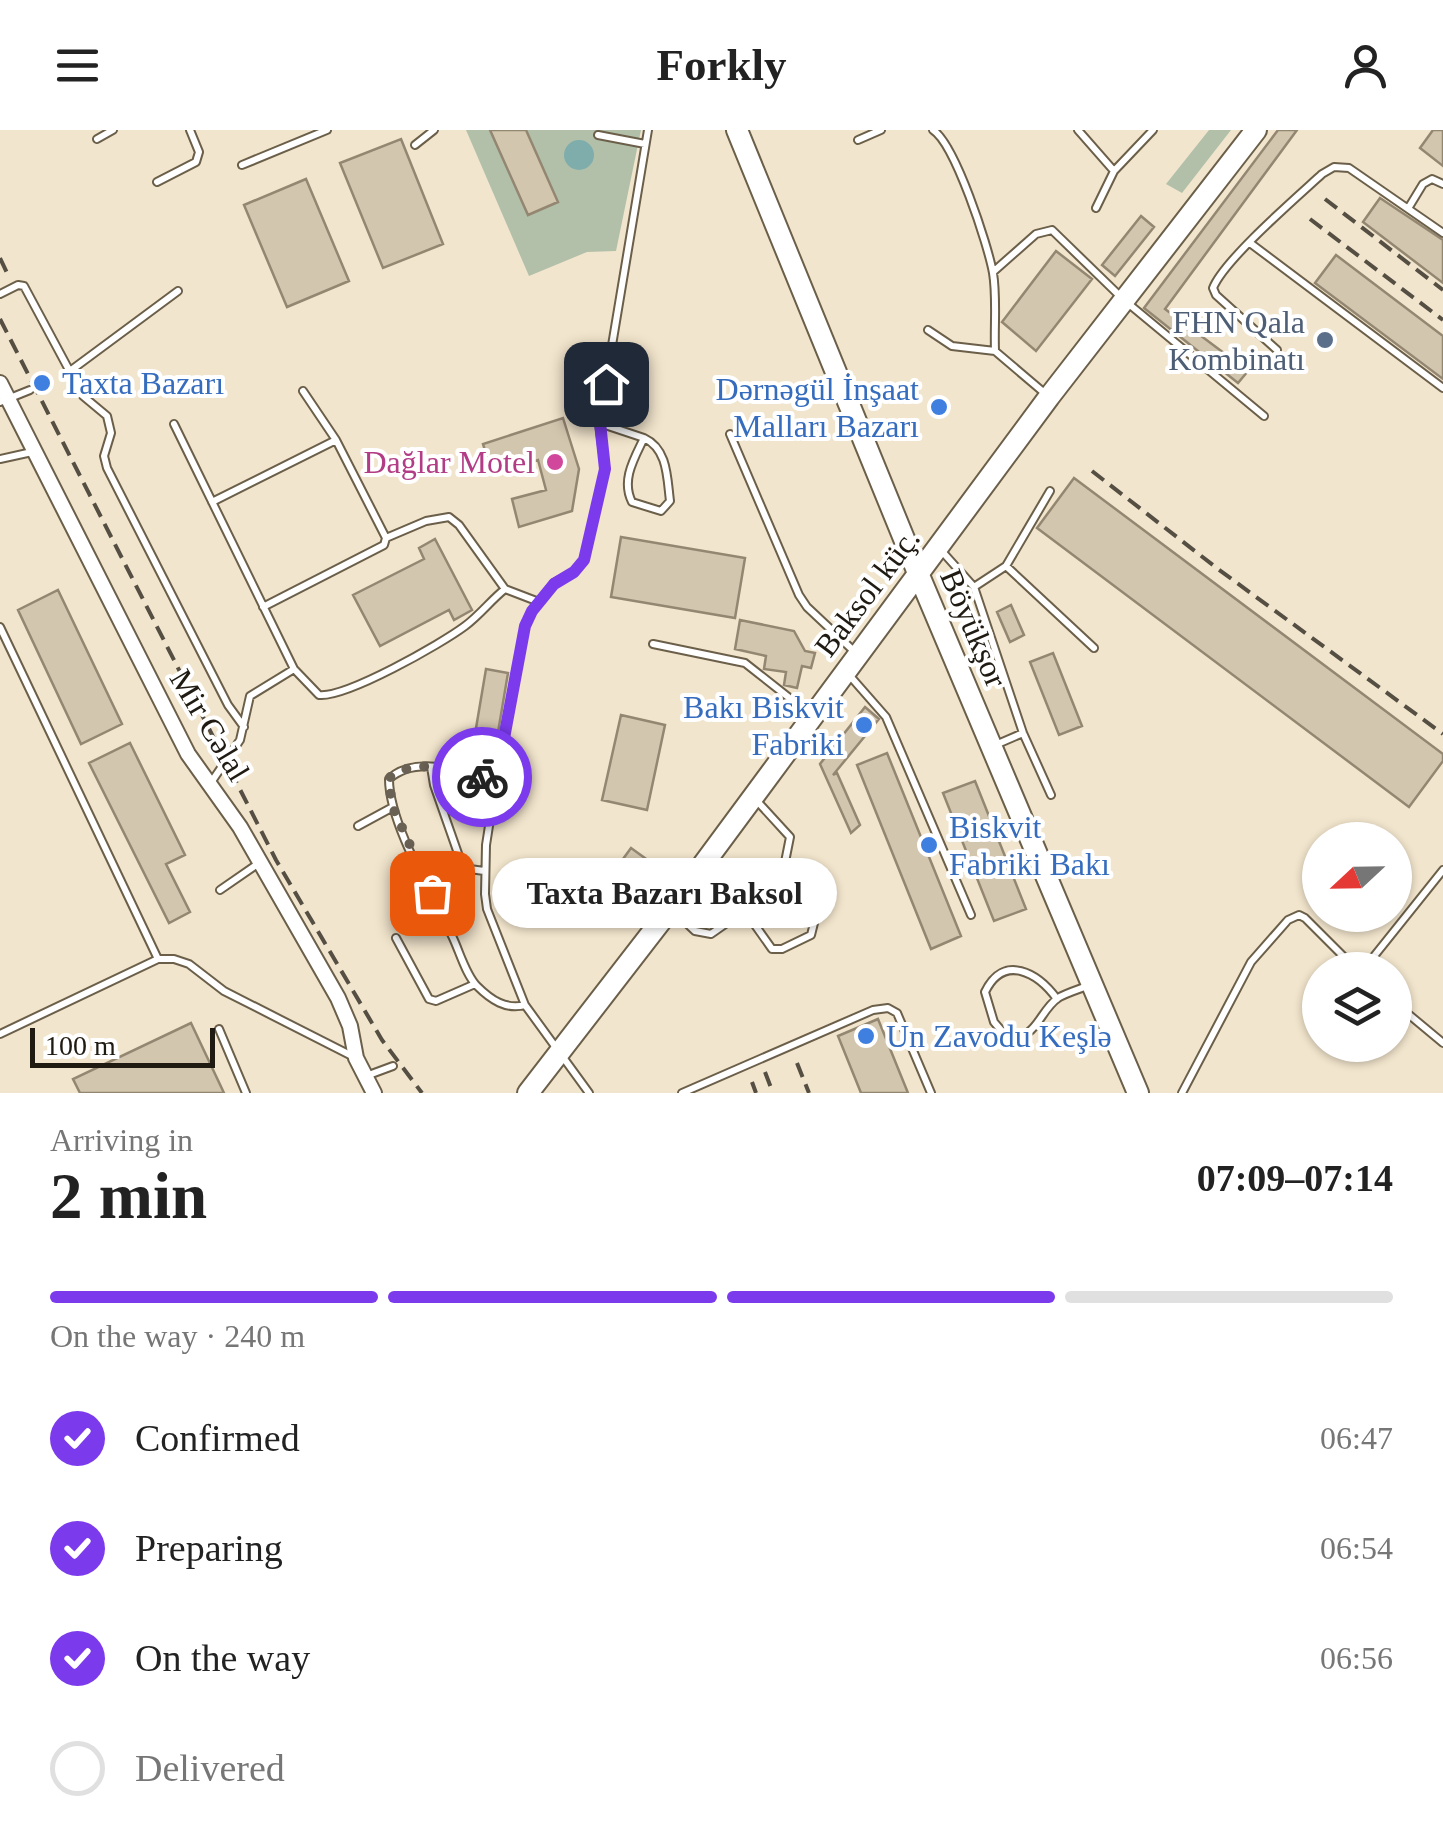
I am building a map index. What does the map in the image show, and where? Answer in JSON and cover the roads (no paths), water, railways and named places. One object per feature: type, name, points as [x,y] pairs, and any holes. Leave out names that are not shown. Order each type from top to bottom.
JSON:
[{"type":"main road","name":"Böyükşor","points":[[737,130],[918,574],[1138,1093]]},
{"type":"main road","name":"Baksol küç.","points":[[528,1093],[671,908],[1049,396],[1256,130]]},
{"type":"street","name":"Mir Cəlal","points":[[0,383],[5,402],[188,754],[240,827],[346,1014],[356,1058],[374,1093]]},
{"type":"lane","points":[[97,139],[113,130]]},
{"type":"lane","points":[[157,182],[196,162],[199,152],[190,130]]},
{"type":"lane","points":[[242,165],[327,130]]},
{"type":"lane","points":[[415,145],[434,130]]},
{"type":"lane","points":[[589,1093],[525,1005],[487,909],[484,871],[496,781],[525,626],[554,584],[574,572],[584,560],[605,469],[600,423],[648,130]]},
{"type":"lane","points":[[858,140],[881,130]]},
{"type":"lane","points":[[933,130],[943,138],[963,180],[992,272],[995,351]]},
{"type":"lane","points":[[1078,130],[1114,171]]},
{"type":"lane","points":[[1096,208],[1114,171],[1152,130]]},
{"type":"lane","points":[[598,135],[645,144]]},
{"type":"lane","points":[[1277,350],[1213,288],[1250,243],[1322,174],[1334,167],[1349,168],[1443,233]]},
{"type":"lane","points":[[1409,207],[1423,184],[1432,180],[1443,184]]},
{"type":"lane","points":[[992,272],[1036,234],[1052,230],[1124,300],[1264,416]]},
{"type":"lane","points":[[1250,243],[1443,388]]},
{"type":"lane","points":[[0,294],[24,286],[83,396],[107,416],[111,433],[104,456],[107,468],[228,705],[244,726]]},
{"type":"lane","points":[[70,371],[178,291]]},
{"type":"lane","points":[[928,330],[952,346],[995,351],[1049,396]]},
{"type":"lane","points":[[5,402],[30,390]]},
{"type":"lane","points":[[263,607],[384,545],[386,538],[336,440],[302,391]]},
{"type":"lane","points":[[600,423],[644,438],[655,443],[662,453],[670,501],[661,511],[632,502],[628,492],[631,463],[644,438]]},
{"type":"lane","points":[[174,424],[294,669],[319,695],[342,692],[448,638],[505,589]]},
{"type":"lane","points":[[730,434],[799,595],[852,663],[886,716],[971,915]]},
{"type":"lane","points":[[212,502],[336,440]]},
{"type":"lane","points":[[0,460],[33,451]]},
{"type":"lane","points":[[974,587],[1006,566],[1050,490]]},
{"type":"lane","points":[[386,538],[426,521],[449,518],[459,524],[505,589],[539,602]]},
{"type":"lane","points":[[938,547],[974,587],[1023,733],[1051,795]]},
{"type":"lane","points":[[1006,566],[1094,648]]},
{"type":"lane","points":[[0,626],[158,959]]},
{"type":"lane","points":[[652,644],[745,663],[812,716]]},
{"type":"lane","points":[[209,784],[234,754],[250,696],[294,669]]},
{"type":"lane","points":[[992,746],[1023,733]]},
{"type":"lane","points":[[496,781],[456,769],[431,767],[409,768],[388,779],[393,808],[475,984],[498,1003],[513,1008],[525,1005]]},
{"type":"lane","points":[[431,767],[461,862],[484,871]]},
{"type":"lane","points":[[671,908],[696,931],[710,934],[743,908],[784,866],[790,837],[753,796]]},
{"type":"lane","points":[[358,826],[393,808]]},
{"type":"lane","points":[[220,890],[260,862]]},
{"type":"lane","points":[[743,908],[772,948],[782,949],[810,936],[814,923],[784,866]]},
{"type":"lane","points":[[1375,952],[1443,870]]},
{"type":"lane","points":[[1182,1093],[1251,962],[1288,920],[1299,915],[1305,918],[1341,952]]},
{"type":"lane","points":[[396,938],[428,999],[436,1001],[475,984]]},
{"type":"lane","points":[[0,1034],[158,959],[174,959],[189,964],[224,991],[356,1058]]},
{"type":"lane","points":[[1057,999],[1037,976],[1014,970],[998,976],[985,992],[994,1022],[1012,1038],[1036,1028],[1057,999],[1091,985]]},
{"type":"lane","points":[[682,1093],[873,1010],[888,1008],[896,1013],[932,1093]]},
{"type":"lane","points":[[1412,1017],[1443,1043]]},
{"type":"lane","points":[[219,1029],[246,1093]]},
{"type":"lane","points":[[364,1077],[393,1066]]},
{"type":"water","points":[[579,140],[590,144],[594,155],[590,166],[579,170],[568,166],[564,155],[568,144]]},
{"type":"railway","points":[[1325,199],[1443,290]]},
{"type":"railway","points":[[1310,219],[1443,320]]},
{"type":"railway","points":[[0,258],[9,277]]},
{"type":"railway","points":[[0,319],[276,860],[382,1040],[422,1093]]},
{"type":"railway","points":[[1092,471],[1443,734]]},
{"type":"railway","points":[[797,1063],[809,1093]]},
{"type":"railway","points":[[765,1072],[773,1093]]},
{"type":"railway","points":[[752,1082],[756,1093]]},
{"type":"place","name":"FHN Qala Kombinatı","points":[[1325,340]]},
{"type":"place","name":"Taxta Bazarı","points":[[42,383]]},
{"type":"place","name":"Dərnəgül İnşaat Malları Bazarı","points":[[939,407]]},
{"type":"place","name":"Dağlar Motel","points":[[555,462]]},
{"type":"place","name":"Bakı Biskvit Fabriki","points":[[864,725]]},
{"type":"place","name":"Biskvit Fabriki Bakı","points":[[929,845]]},
{"type":"place","name":"Taxta Bazarı Baksol","points":[[432,893]]},
{"type":"place","name":"Un Zavodu Keşlə","points":[[866,1036]]}]
